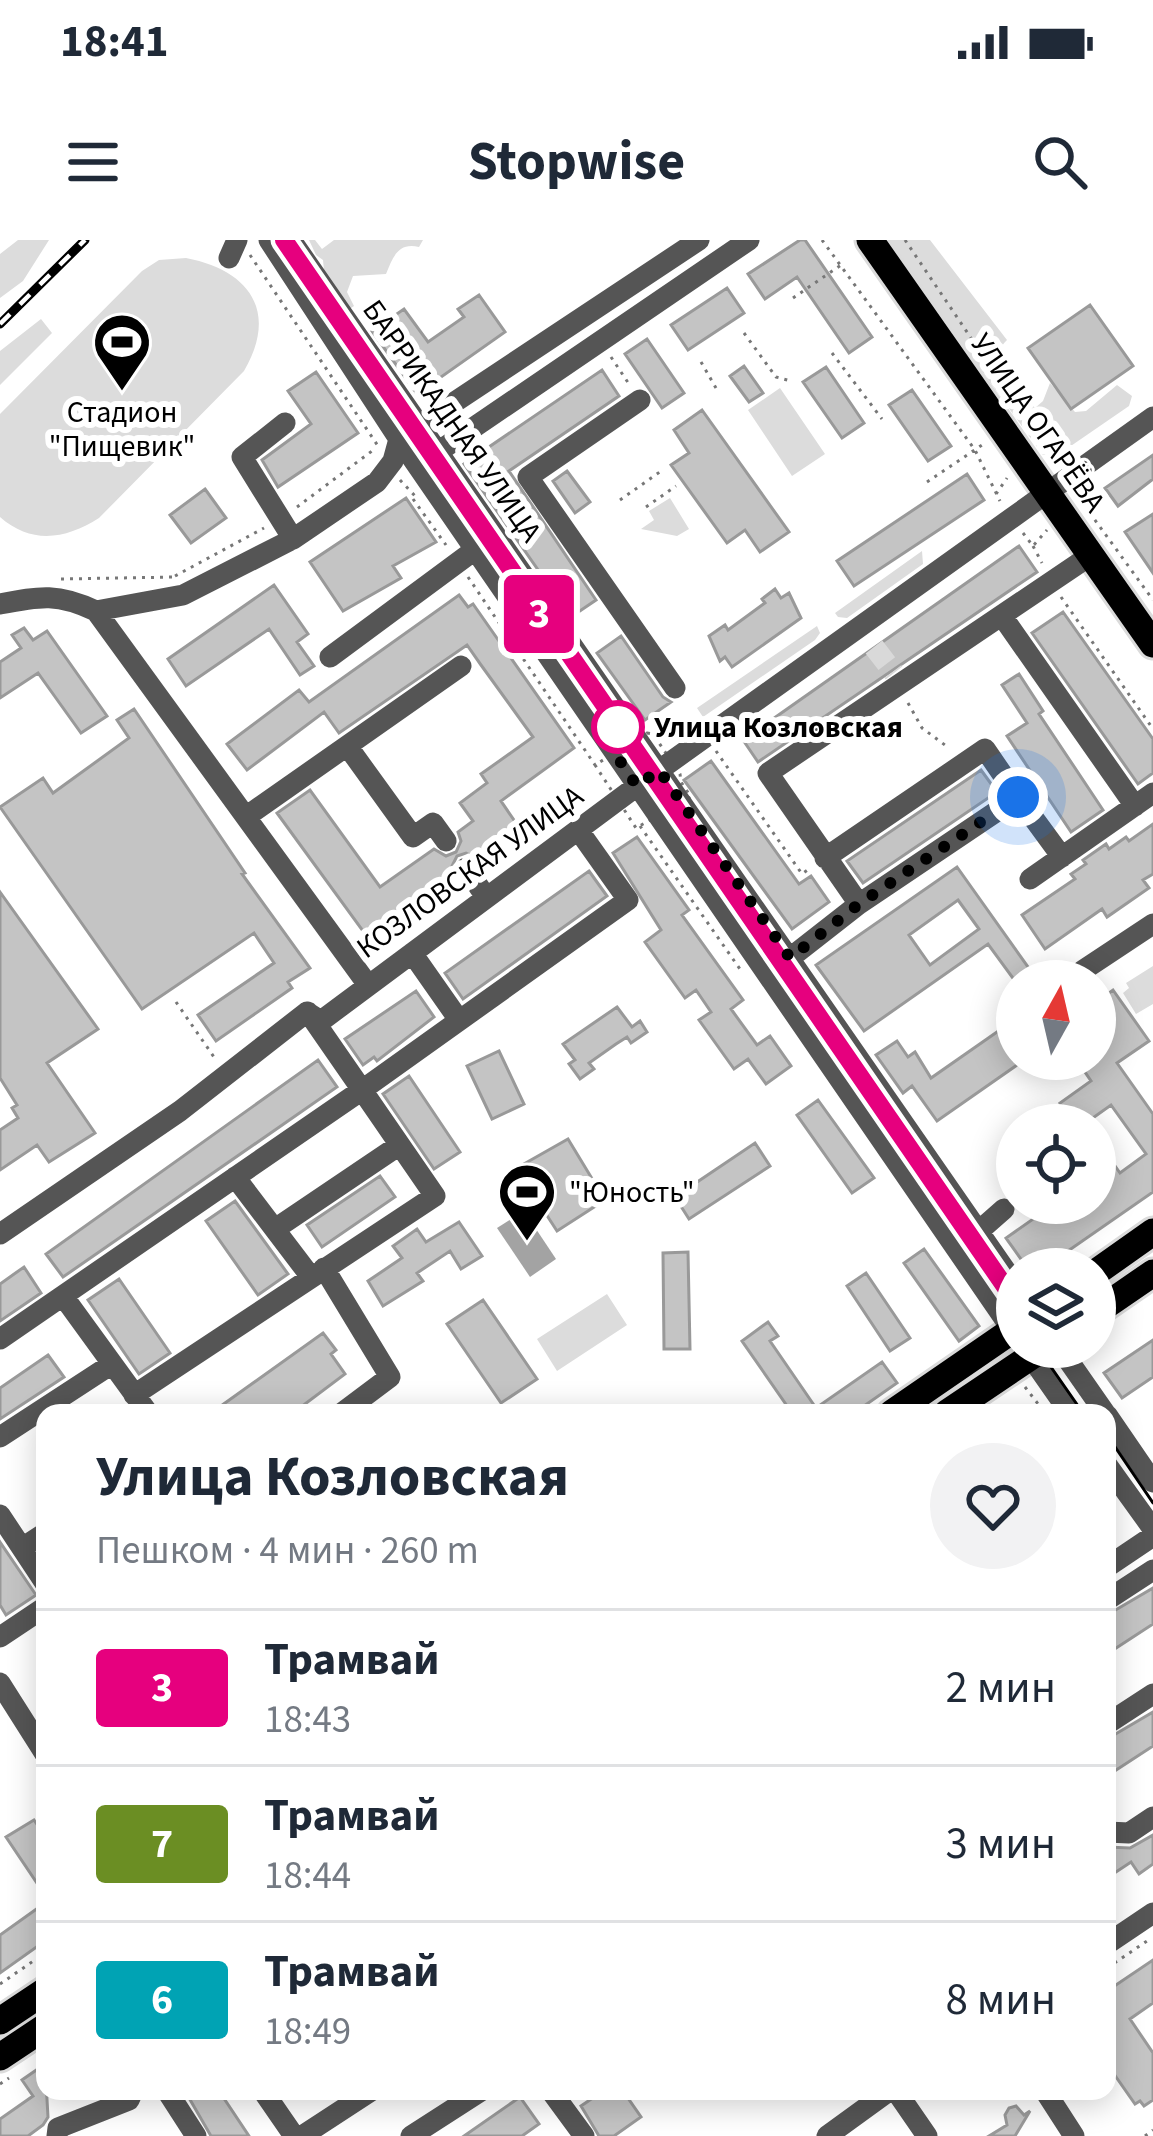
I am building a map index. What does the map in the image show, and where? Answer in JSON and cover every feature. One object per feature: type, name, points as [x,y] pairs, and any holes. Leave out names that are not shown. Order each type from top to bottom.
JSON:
[{"type":"main road","name":"УЛИЦА ОГАРЁВА","points":[[870,240],[1153,644]]},
{"type":"main road","points":[[1116,1258],[1153,1232]]},
{"type":"main road","points":[[1116,1299],[1153,1274]]},
{"type":"main road","points":[[908,1404],[996,1356]]},
{"type":"main road","points":[[957,1404],[996,1367]]},
{"type":"main road","points":[[0,2021],[36,1997]]},
{"type":"main road","points":[[0,2057],[36,2033]]},
{"type":"street","name":"БАРРИКАДНАЯ УЛИЦА","points":[[269,240],[399,438],[427,458],[659,770],[996,1256]]},
{"type":"street","name":"БАРРИКАДНАЯ УЛИЦА","points":[[291,240],[399,438]]},
{"type":"street","points":[[96,611],[183,595],[293,539],[377,482],[394,460],[399,438],[698,240]]},
{"type":"street","points":[[427,458],[749,240]]},
{"type":"street","points":[[640,400],[528,477],[675,688]]},
{"type":"street","name":"КОЗЛОВСКАЯ УЛИЦА","points":[[0,1234],[180,1111],[308,1012],[321,1021],[659,770],[1153,417]]},
{"type":"street","points":[[285,423],[242,457],[293,539]]},
{"type":"street","name":"БАРРИКАДНАЯ УЛИЦА","points":[[427,458],[467,556],[637,786],[996,1301]]},
{"type":"street","points":[[859,904],[768,773],[897,679],[1091,555]]},
{"type":"street","points":[[330,657],[467,556]]},
{"type":"street","points":[[0,604],[41,596],[68,598],[96,611],[368,985]]},
{"type":"street","points":[[1002,616],[1144,799],[1030,879]]},
{"type":"street","points":[[859,626],[874,647]]},
{"type":"street","points":[[248,816],[461,666]]},
{"type":"street","points":[[348,747],[413,837],[433,823],[446,841]]},
{"type":"street","points":[[825,858],[985,749],[1062,857]]},
{"type":"street","points":[[790,958],[859,904],[1018,797]]},
{"type":"street","points":[[0,1339],[628,900],[579,831]]},
{"type":"street","points":[[466,868],[487,898]]},
{"type":"street","points":[[1099,960],[1153,924]]},
{"type":"street","points":[[412,953],[459,1020]]},
{"type":"street","points":[[63,1296],[141,1404],[317,1272],[435,1196],[308,1012]]},
{"type":"street","points":[[275,1229],[398,1146]]},
{"type":"street","points":[[236,1177],[275,1229],[317,1272],[390,1377],[354,1404]]},
{"type":"street","points":[[979,1231],[996,1216]]},
{"type":"street","points":[[51,1404],[112,1364]]},
{"type":"street","name":"БАРРИКАДНАЯ УЛИЦА","points":[[1041,1368],[1064,1404]]},
{"type":"street","points":[[1074,1368],[1099,1404]]},
{"type":"street","points":[[0,1437],[36,1414]]},
{"type":"street","points":[[1116,1428],[1153,1482]]},
{"type":"street","points":[[1116,1478],[1153,1533],[1116,1560]]},
{"type":"street","points":[[0,1515],[36,1569]]},
{"type":"street","points":[[22,1548],[36,1539]]},
{"type":"street","points":[[1116,1594],[1153,1570]]},
{"type":"street","points":[[0,1637],[36,1613]]},
{"type":"street","points":[[0,1683],[36,1740]]},
{"type":"street","points":[[1116,1718],[1153,1694]]},
{"type":"street","points":[[1116,1832],[1130,1833],[1153,1817]]},
{"type":"street","points":[[1116,1938],[1153,1913]]},
{"type":"street","points":[[54,2134],[129,2100]]},
{"type":"street","points":[[173,2100],[196,2136]]},
{"type":"street","points":[[270,2100],[298,2136],[356,2100]]},
{"type":"street","points":[[411,2136],[467,2100]]},
{"type":"street","points":[[558,2100],[584,2136]]},
{"type":"street","points":[[827,2136],[880,2100]]},
{"type":"street","points":[[900,2100],[927,2136]]},
{"type":"street","points":[[1051,2100],[1074,2136]]},
{"type":"path","points":[[822,240],[975,450],[988,483],[1010,516]]},
{"type":"path","points":[[905,240],[1053,459]]},
{"type":"path","points":[[235,246],[399,438]]},
{"type":"path","points":[[793,298],[841,266]]},
{"type":"path","points":[[744,333],[776,376],[791,381]]},
{"type":"path","points":[[832,353],[882,419]]},
{"type":"path","points":[[610,356],[640,400]]},
{"type":"path","points":[[701,362],[716,388]]},
{"type":"path","points":[[927,482],[1003,430]]},
{"type":"path","points":[[620,500],[664,469]]},
{"type":"path","points":[[646,507],[676,487]]},
{"type":"path","points":[[1079,498],[1153,600]]},
{"type":"path","points":[[413,499],[467,556],[595,765]]},
{"type":"path","points":[[1034,546],[1051,582],[1153,728]]},
{"type":"path","points":[[897,679],[922,728],[970,758]]},
{"type":"path","points":[[715,750],[802,874],[825,858]]},
{"type":"path","points":[[176,1002],[221,1067]]},
{"type":"path","points":[[1026,1386],[1039,1404]]},
{"type":"path","points":[[1116,1963],[1153,1937]]},
{"type":"path","points":[[0,1984],[36,1959]]},
{"type":"path","points":[[1145,2136],[1153,2130]]},
{"type":"shaded area","points":[[18,240],[49,240],[23,281],[0,298],[0,254]]},
{"type":"shaded area","points":[[309,240],[322,249],[334,240],[423,240],[419,247],[397,252],[386,274],[353,276],[347,292],[354,306],[348,310],[325,281],[323,260]]},
{"type":"shaded area","points":[[886,240],[930,240],[1007,340],[998,356],[1001,374],[1035,408],[1050,383],[1075,412],[1086,411],[1117,385],[1132,396],[1129,406],[1065,450],[1043,455]]},
{"type":"shaded area","name":"Стадион \"Пищевик\"","points":[[186,258],[227,272],[252,296],[259,330],[244,371],[99,518],[74,531],[49,536],[12,526],[0,517],[0,414],[142,271],[159,260]]},
{"type":"shaded area","points":[[41,319],[52,333],[0,385],[0,351]]},
{"type":"shaded area","points":[[780,388],[825,454],[792,476],[748,410]]},
{"type":"shaded area","points":[[670,498],[689,529],[677,536],[641,529],[654,520],[649,511]]},
{"type":"shaded area","points":[[922,551],[923,564],[847,618],[835,613]]},
{"type":"shaded area","points":[[817,626],[820,633],[815,640],[703,717],[697,708]]},
{"type":"shaded area","points":[[1153,966],[1153,1004],[1136,1014],[1123,993],[1129,988],[1126,983]]},
{"type":"shaded area","points":[[524,1211],[556,1259],[530,1277],[497,1228]]},
{"type":"shaded area","points":[[607,1294],[627,1325],[557,1371],[537,1339]]},
{"type":"building","points":[[805,240],[872,337],[849,353],[797,277],[765,299],[748,274]]},
{"type":"building","points":[[727,288],[744,313],[688,350],[671,325]]},
{"type":"building","points":[[479,295],[505,332],[417,394],[372,331],[404,309],[428,342],[464,317],[458,309]]},
{"type":"building","points":[[1090,305],[1133,366],[1071,409],[1028,348]]},
{"type":"building","points":[[647,339],[684,393],[662,408],[625,354]]},
{"type":"building","points":[[744,366],[763,393],[749,402],[730,376]]},
{"type":"building","points":[[826,367],[864,423],[842,438],[803,382]]},
{"type":"building","points":[[602,370],[619,396],[509,471],[596,600],[571,617],[464,464]]},
{"type":"building","points":[[316,372],[358,433],[278,487],[262,460],[311,424],[288,391]]},
{"type":"building","points":[[912,390],[951,446],[928,461],[889,405]]},
{"type":"building","points":[[702,410],[789,532],[760,552],[745,530],[727,543],[671,465],[689,453],[674,430]]},
{"type":"building","points":[[1153,455],[1153,479],[1118,506],[1105,488]]},
{"type":"building","points":[[567,471],[590,502],[575,513],[553,481]]},
{"type":"building","points":[[967,474],[984,500],[854,586],[837,561]]},
{"type":"building","points":[[205,489],[226,518],[191,543],[170,515]]},
{"type":"building","points":[[406,498],[436,542],[393,566],[401,578],[343,611],[310,562]]},
{"type":"building","points":[[1153,514],[1153,573],[1125,532]]},
{"type":"building","points":[[1019,546],[1037,572],[758,762],[743,740]]},
{"type":"building","points":[[274,585],[308,634],[297,642],[314,666],[300,675],[269,629],[186,686],[168,659]]},
{"type":"building","points":[[775,589],[781,598],[789,593],[801,618],[732,667],[725,657],[720,661],[709,636],[725,625],[728,630],[765,603],[762,599]]},
{"type":"building","points":[[459,595],[468,607],[473,604],[574,748],[501,801],[520,829],[478,859],[466,853],[457,856],[451,868],[454,877],[368,938],[277,813],[310,790],[380,887],[434,849],[446,856],[456,852],[461,841],[458,832],[473,821],[460,803],[487,783],[481,774],[533,737],[467,645],[339,733],[324,712],[247,770],[227,744],[299,690],[309,702]]},
{"type":"building","points":[[1063,612],[1153,739],[1153,773],[1138,784],[1032,633]]},
{"type":"building","points":[[24,628],[33,640],[47,631],[107,716],[81,733],[38,673],[0,698],[0,662],[21,648],[12,635]]},
{"type":"building","points":[[621,636],[671,702],[645,720],[597,653]]},
{"type":"building","points":[[1019,674],[1043,711],[1039,714],[1103,810],[1071,832],[1007,736],[1027,723],[1002,685]]},
{"type":"building","points":[[134,709],[310,968],[288,982],[292,988],[216,1041],[198,1015],[274,963],[254,933],[142,1009],[0,807],[43,778],[53,793],[129,738],[117,720]]},
{"type":"building","points":[[711,761],[799,884],[811,876],[829,902],[792,929],[684,780]]},
{"type":"building","points":[[981,770],[997,792],[863,883],[847,861]]},
{"type":"building","points":[[1153,824],[1153,874],[1143,880],[1149,888],[1107,917],[1102,909],[1045,949],[1022,915],[1075,879],[1071,874],[1086,864],[1083,860],[1106,844],[1109,849],[1126,837],[1129,841]]},
{"type":"building","points":[[637,837],[689,910],[682,915],[743,1000],[731,1009],[757,1045],[770,1036],[791,1066],[766,1084],[748,1059],[734,1069],[699,1020],[711,1012],[696,990],[685,998],[645,942],[661,930],[613,853]]},
{"type":"building","points":[[957,867],[1023,960],[1000,960],[988,944],[864,1031],[816,965]],"holes":[[[958,900],[979,929],[930,965],[909,935]]]},
{"type":"building","points":[[589,871],[607,896],[463,999],[445,973]]},
{"type":"building","points":[[0,892],[98,1029],[47,1063],[95,1133],[49,1162],[37,1145],[0,1170],[0,1130],[18,1118],[12,1108],[17,1105],[0,1078]]},
{"type":"building","points":[[416,991],[434,1017],[377,1061],[374,1057],[363,1065],[345,1039]]},
{"type":"building","points":[[1116,994],[1149,1041],[1117,1063],[1153,1114],[1153,1192],[1116,1218],[1116,1167],[1120,1173],[1146,1154],[1116,1112],[1116,1104],[1061,1104],[1091,1081],[1116,1080]]},
{"type":"building","points":[[617,1007],[632,1027],[640,1021],[647,1032],[631,1043],[627,1037],[616,1044],[589,1063],[594,1069],[580,1079],[569,1064],[575,1060],[563,1044]]},
{"type":"building","points":[[996,1033],[996,1080],[937,1121],[912,1086],[903,1093],[876,1055],[897,1041],[908,1057],[915,1052],[931,1078]]},
{"type":"building","points":[[499,1051],[524,1104],[492,1119],[467,1066]]},
{"type":"building","points":[[318,1060],[337,1087],[63,1277],[46,1254]]},
{"type":"building","points":[[409,1076],[460,1152],[434,1169],[383,1094]]},
{"type":"building","points":[[818,1100],[874,1178],[852,1193],[797,1115]]},
{"type":"building","points":[[568,1139],[605,1200],[557,1231],[544,1211],[540,1214],[515,1169]]},
{"type":"building","points":[[755,1143],[770,1166],[689,1219],[675,1197]]},
{"type":"building","points":[[380,1176],[395,1197],[322,1247],[307,1225]]},
{"type":"building","points":[[235,1201],[288,1274],[258,1295],[206,1221]]},
{"type":"building","points":[[459,1222],[482,1256],[461,1269],[450,1251],[417,1273],[423,1281],[383,1306],[368,1281],[402,1258],[393,1246],[417,1229],[426,1242]]},
{"type":"building","points":[[1026,1224],[1107,1224],[1072,1248],[1013,1248],[1006,1238]]},
{"type":"building","points":[[924,1249],[979,1326],[959,1341],[904,1263]]},
{"type":"building","points":[[688,1252],[690,1349],[664,1349],[663,1253]]},
{"type":"building","points":[[24,1267],[41,1293],[0,1321],[0,1284]]},
{"type":"building","points":[[866,1273],[910,1338],[890,1351],[847,1286]]},
{"type":"building","points":[[119,1279],[170,1353],[139,1374],[88,1300]]},
{"type":"building","points":[[483,1300],[537,1379],[501,1403],[447,1324]]},
{"type":"building","points":[[768,1322],[778,1336],[770,1341],[813,1404],[786,1404],[742,1341]]},
{"type":"building","points":[[323,1333],[345,1374],[305,1404],[224,1404]]},
{"type":"building","points":[[1153,1340],[1153,1377],[1122,1398],[1104,1373]]},
{"type":"building","points":[[48,1355],[64,1377],[0,1419],[0,1388]]},
{"type":"building","points":[[882,1362],[897,1383],[867,1404],[822,1404]]},
{"type":"building","points":[[0,1542],[36,1595],[6,1615],[0,1605]]},
{"type":"building","points":[[1153,1588],[1153,1624],[1116,1648],[1116,1610]]},
{"type":"building","points":[[1153,1712],[1153,1746],[1116,1770],[1116,1734]]},
{"type":"building","points":[[36,1823],[36,1882],[6,1837]]},
{"type":"building","points":[[1153,1835],[1153,1864],[1139,1874],[1131,1862],[1116,1872],[1116,1847],[1130,1848]]},
{"type":"building","points":[[36,1909],[36,1947],[0,1973],[0,1935]]},
{"type":"building","points":[[1153,1960],[1153,2003],[1130,2019],[1153,2053],[1153,2100],[1144,2106],[1140,2101],[1135,2104],[1116,2077],[1116,1985]]},
{"type":"building","points":[[36,2070],[36,2100],[47,2100],[48,2117],[28,2136],[0,2136],[0,2119],[33,2096],[22,2080]]},
{"type":"building","points":[[190,2100],[225,2100],[249,2136],[211,2136]]},
{"type":"building","points":[[516,2100],[522,2100],[539,2124],[522,2136],[464,2136]]},
{"type":"building","points":[[590,2100],[629,2100],[641,2117],[614,2136],[599,2136],[581,2106]]},
{"type":"building","points":[[1016,2106],[1024,2115],[1030,2111],[1015,2136],[989,2136],[1007,2125],[1005,2115]]},
{"type":"tunnel","points":[[874,647],[894,673]]},
{"type":"tram line","points":[[275,240],[996,1287]]},
{"type":"tram line","name":"3","points":[[284,240],[996,1274]]},
{"type":"tram line","points":[[1052,1368],[1077,1404]]},
{"type":"tram line","points":[[1116,1448],[1153,1503]]},
{"type":"railway","points":[[0,324],[85,240]]},
{"type":"place","name":"Стадион \"Пищевик\"","points":[[122,393]]},
{"type":"place","name":"Улица Козловская","points":[[618,727]]},
{"type":"place","name":"\"Юность\"","points":[[527,1243]]},
{"type":"route","points":[[618,727],[607,742],[637,786],[659,770],[790,958],[859,904],[1018,797]]}]
